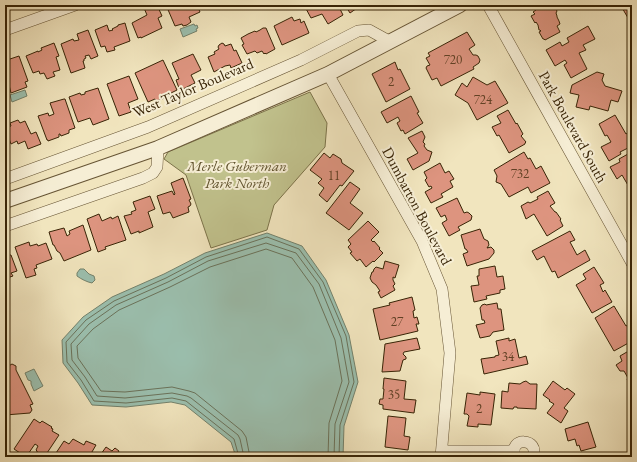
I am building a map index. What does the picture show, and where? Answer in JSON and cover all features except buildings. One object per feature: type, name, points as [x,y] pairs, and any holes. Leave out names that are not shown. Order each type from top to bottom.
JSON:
[{"type":"street","points":[[5,30],[75,5]]},
{"type":"street","points":[[5,201],[158,148],[328,74],[460,5]]},
{"type":"street","name":"Park Boulevard South","points":[[488,5],[632,263]]},
{"type":"street","name":"West Taylor Boulevard","points":[[5,179],[148,127],[301,60],[358,31],[369,30],[389,41]]},
{"type":"street","name":"Dumbarton Boulevard","points":[[328,74],[422,241],[442,289],[450,353],[442,454]]},
{"type":"street","points":[[5,226],[143,178],[153,173],[157,166],[158,148]]},
{"type":"street","points":[[442,454],[515,454],[517,444],[521,442],[528,442],[534,447],[533,457]]},
{"type":"green space","name":"Merle Guberman Park North","points":[[310,92],[327,123],[325,147],[274,205],[267,230],[211,248],[186,175],[164,159],[168,152]]},
{"type":"water","points":[[194,24],[195,26],[197,25],[197,31],[183,37],[180,29]]},
{"type":"water","points":[[25,90],[27,96],[12,102],[10,95]]},
{"type":"water","points":[[267,233],[302,246],[326,280],[349,335],[358,382],[344,426],[343,457],[236,457],[231,442],[185,405],[171,402],[126,407],[92,405],[63,363],[62,340],[83,317],[112,297],[164,274],[205,253]]},
{"type":"water","points":[[80,269],[84,269],[89,274],[94,276],[95,280],[92,283],[77,276]]},
{"type":"water","points":[[34,369],[43,386],[34,391],[31,381],[28,380],[25,373]]}]
